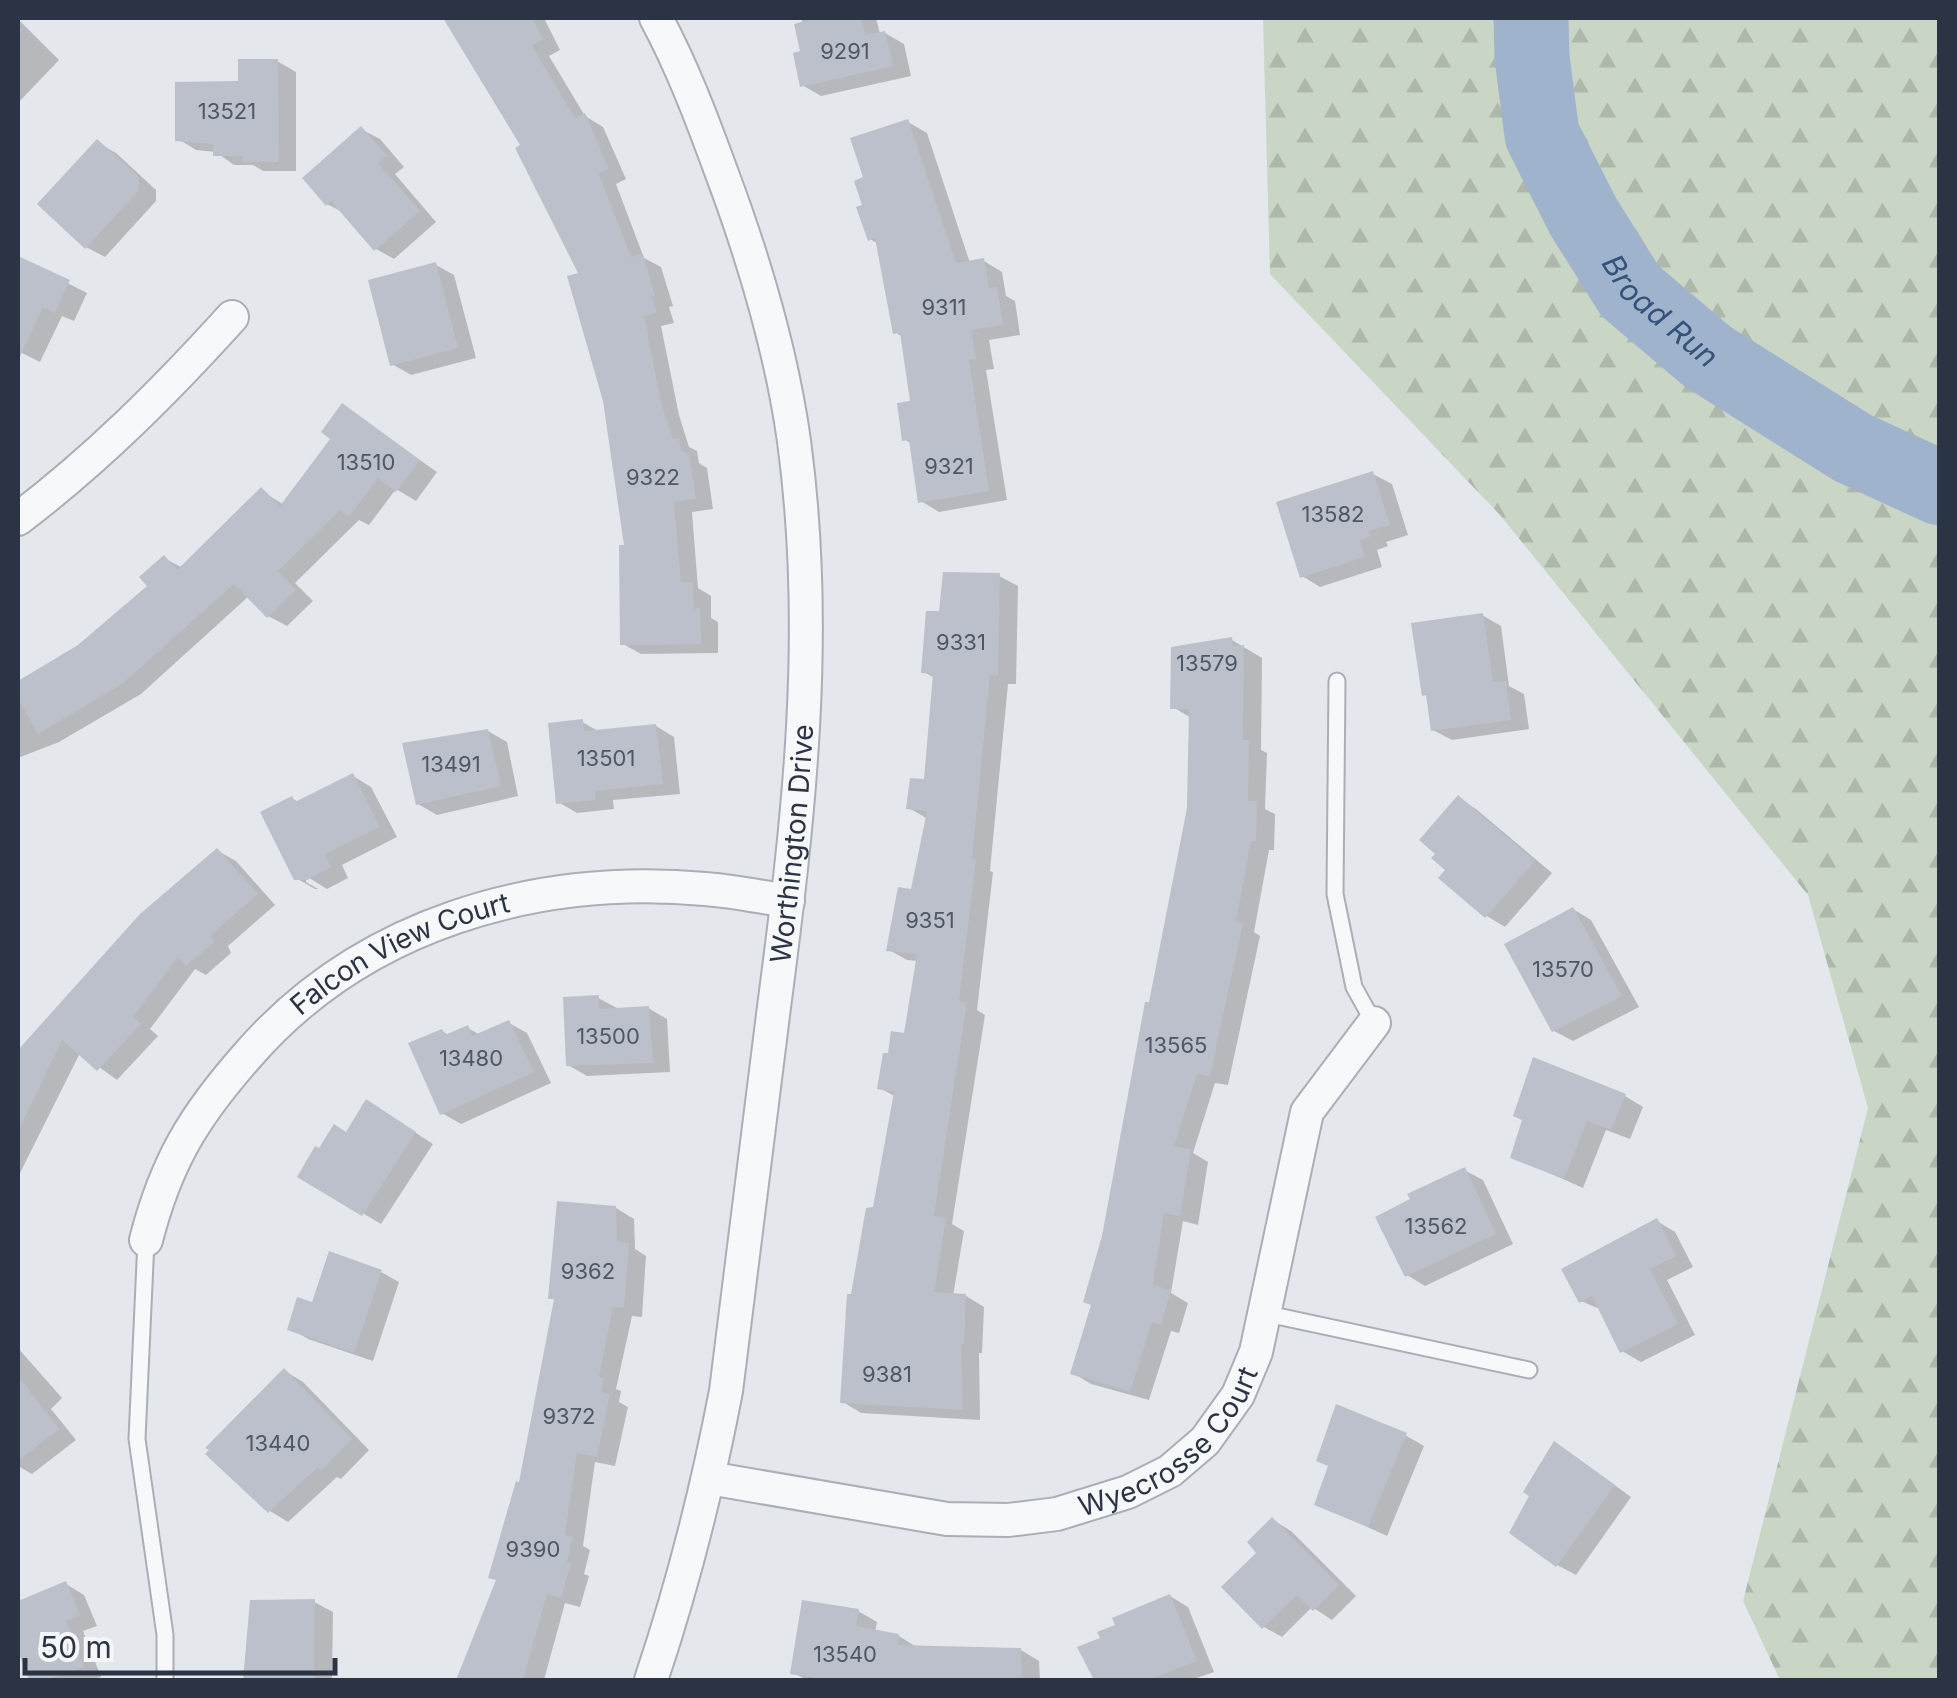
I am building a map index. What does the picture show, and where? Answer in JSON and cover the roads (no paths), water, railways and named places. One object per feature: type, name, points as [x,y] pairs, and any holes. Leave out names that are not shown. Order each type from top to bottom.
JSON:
[{"type":"street","name":"Worthington Drive","points":[[651,1680],[679,1596],[726,1391],[802,782],[807,651],[802,524],[794,441],[779,358],[753,256],[701,116],[656,18]]},
{"type":"street","points":[[18,518],[76,474],[166,390],[232,317]]},
{"type":"street","name":"Falcon View Court","points":[[146,1240],[159,1190],[179,1148],[217,1090],[262,1038],[303,1000],[371,952],[434,922],[489,905],[572,890],[638,886],[705,889],[788,900]]},
{"type":"street","name":"Wyecrosse Court","points":[[709,1478],[947,1519],[1008,1520],[1075,1508],[1128,1492],[1156,1478],[1206,1441],[1238,1396],[1256,1352],[1306,1112],[1374,1022]]},
{"type":"lane","points":[[1337,682],[1334,894],[1354,987],[1374,1022]]},
{"type":"lane","points":[[146,1240],[137,1439],[165,1635],[165,1680]]},
{"type":"lane","points":[[1263,1313],[1529,1370]]},
{"type":"waterway","name":"Broad Run","points":[[1531,18],[1542,135],[1583,216],[1630,291],[1708,357],[1853,448],[1940,488]]}]
